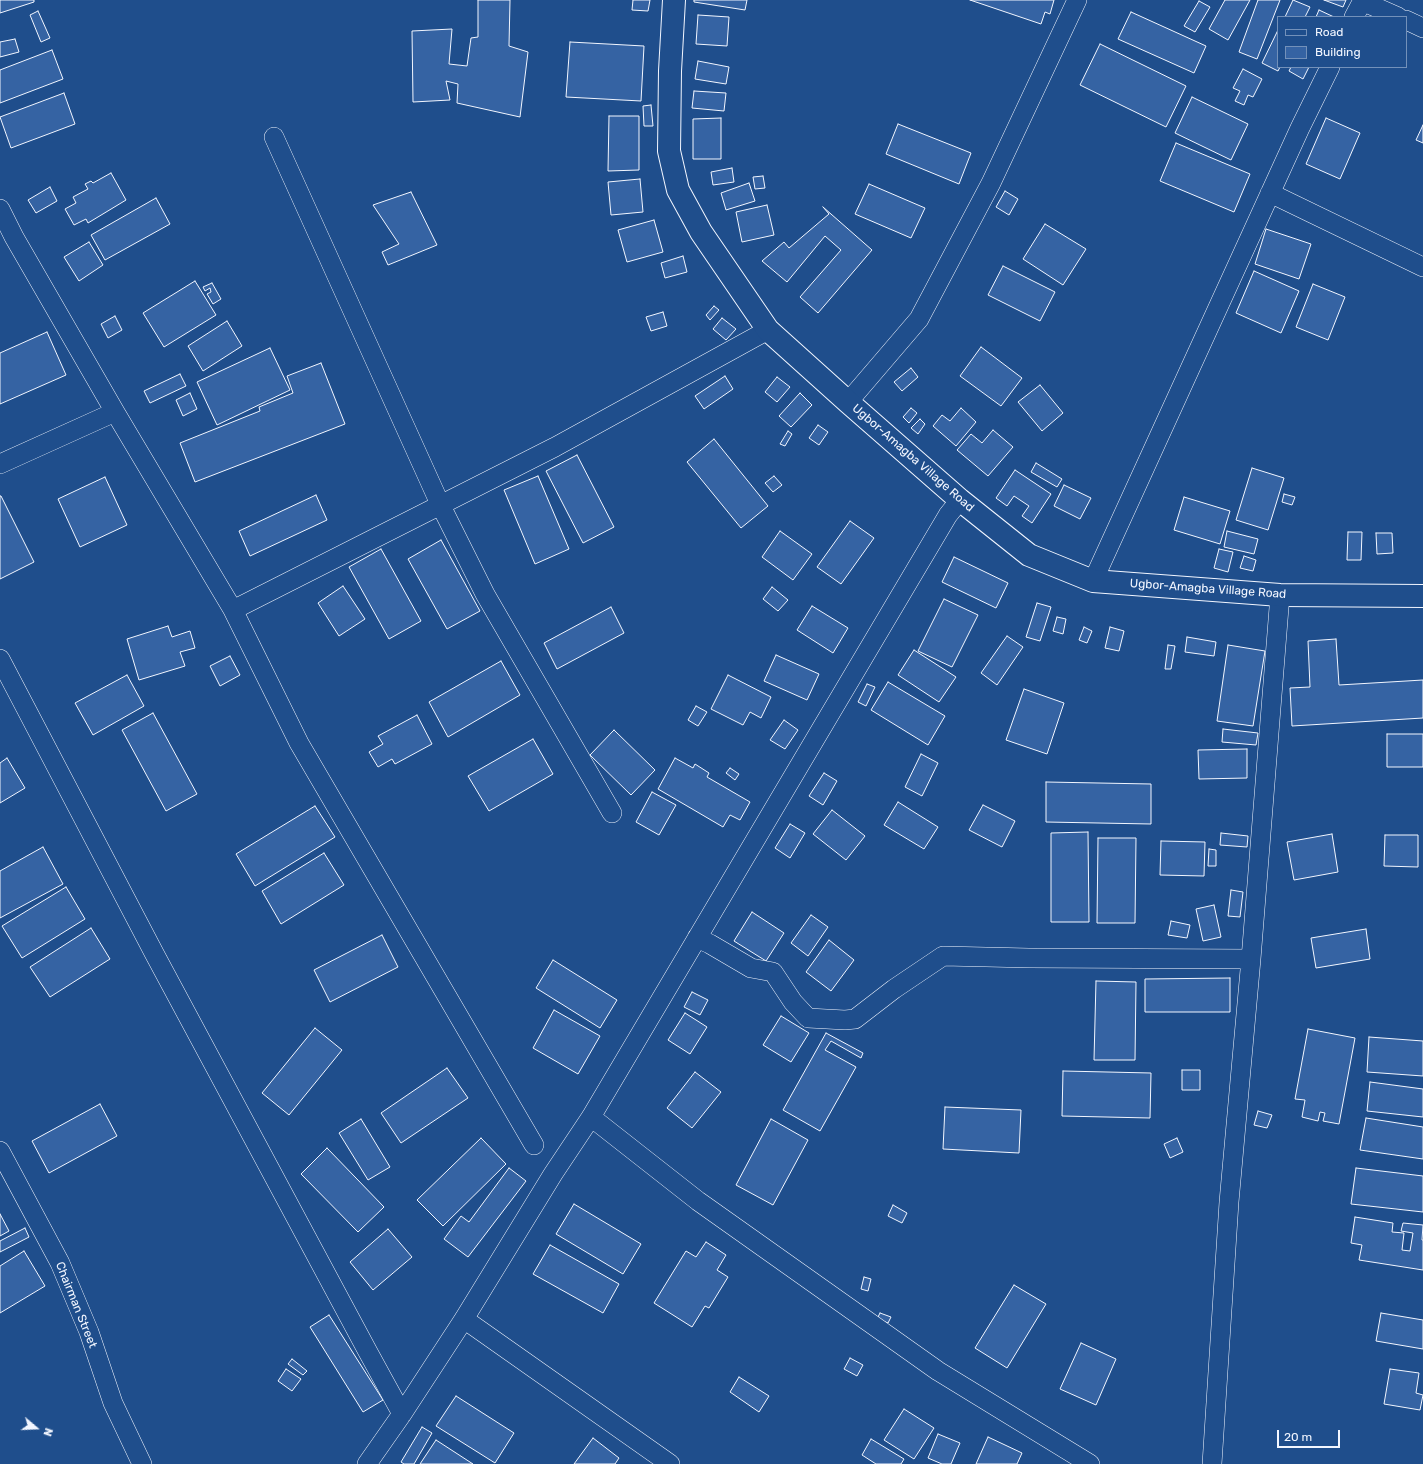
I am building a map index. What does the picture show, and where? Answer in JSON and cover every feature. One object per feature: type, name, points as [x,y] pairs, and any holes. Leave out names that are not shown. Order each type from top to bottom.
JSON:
[{"type":"street","name":"Ugbor-Amagba Village Road","points":[[674,0],[670,71],[669,151],[678,190],[702,232],[768,330],[960,500],[1030,555],[1093,581],[1280,595],[1423,596]]},
{"type":"street","points":[[848,402],[919,319],[991,183],[1077,0]]},
{"type":"street","points":[[1360,6],[1395,16]]},
{"type":"street","points":[[1407,20],[1423,28]]},
{"type":"street","points":[[1093,581],[1270,193],[1330,68]]},
{"type":"street","points":[[274,137],[440,504],[485,594],[612,812]]},
{"type":"street","points":[[1270,193],[1423,267]]},
{"type":"street","points":[[0,209],[14,237],[114,412],[233,610],[299,743],[534,1145]]},
{"type":"street","points":[[233,610],[555,446],[768,330]]},
{"type":"street","points":[[0,464],[114,412]]},
{"type":"street","points":[[367,1464],[402,1414],[464,1319],[553,1174],[591,1117],[948,515],[960,500]]},
{"type":"street","points":[[1212,1464],[1229,1202],[1251,959],[1280,595]]},
{"type":"street","points":[[0,659],[158,960],[402,1414]]},
{"type":"street","points":[[697,938],[751,968],[773,972],[793,1002],[808,1018],[845,1020],[855,1019],[894,989],[943,956],[1251,959]]},
{"type":"street","points":[[591,1117],[698,1201],[938,1371],[1090,1464]]},
{"type":"street","name":"Chairman Street","points":[[0,1151],[60,1263],[89,1332],[113,1403],[142,1464]]},
{"type":"street","points":[[464,1319],[670,1464]]},
{"type":"building","points":[[0,0],[34,0],[34,2],[0,13]]},
{"type":"building","points":[[478,0],[510,0],[509,46],[528,52],[520,117],[457,103],[458,84],[446,81],[450,100],[413,102],[412,31],[452,29],[449,64],[467,66],[471,38],[478,37]]},
{"type":"building","points":[[633,0],[650,0],[648,11],[632,10]]},
{"type":"building","points":[[694,0],[747,0],[745,10],[694,2]]},
{"type":"building","points":[[970,0],[1054,0],[1050,14],[1045,12],[1041,24]]},
{"type":"building","points":[[1225,0],[1250,0],[1228,40],[1209,29]]},
{"type":"building","points":[[1258,0],[1280,0],[1257,59],[1239,52]]},
{"type":"building","points":[[1293,0],[1310,7],[1306,16],[1285,16]]},
{"type":"building","points":[[1324,0],[1346,0],[1343,7]]},
{"type":"building","points":[[1199,1],[1210,7],[1195,32],[1184,26]]},
{"type":"building","points":[[1319,10],[1332,16],[1316,16]]},
{"type":"building","points":[[38,11],[50,38],[41,42],[30,15]]},
{"type":"building","points":[[1131,12],[1206,46],[1194,73],[1118,39]]},
{"type":"building","points":[[698,15],[729,17],[727,46],[696,44]]},
{"type":"building","points":[[1277,32],[1277,68],[1280,68],[1278,71],[1262,63]]},
{"type":"building","points":[[15,39],[19,52],[0,57],[0,42]]},
{"type":"building","points":[[570,42],[644,46],[641,101],[566,97]]},
{"type":"building","points":[[1100,44],[1186,86],[1166,127],[1080,85]]},
{"type":"building","points":[[52,50],[63,79],[0,103],[0,70]]},
{"type":"building","points":[[698,61],[729,67],[726,84],[695,79]]},
{"type":"building","points":[[1290,68],[1308,68],[1303,79],[1289,71]]},
{"type":"building","points":[[1243,69],[1262,79],[1253,97],[1248,95],[1244,105],[1235,101],[1240,91],[1233,88]]},
{"type":"building","points":[[694,91],[726,93],[724,111],[692,108]]},
{"type":"building","points":[[64,93],[75,124],[11,148],[0,117]]},
{"type":"building","points":[[1192,97],[1248,124],[1231,160],[1175,133]]},
{"type":"building","points":[[651,105],[653,126],[644,126],[643,106]]},
{"type":"building","points":[[609,116],[639,116],[639,170],[608,171]]},
{"type":"building","points":[[721,118],[721,159],[693,159],[693,119]]},
{"type":"building","points":[[1326,118],[1360,133],[1340,179],[1306,164]]},
{"type":"building","points":[[898,124],[971,153],[959,184],[886,154]]},
{"type":"building","points":[[1423,125],[1423,143],[1416,140]]},
{"type":"building","points":[[1176,143],[1250,174],[1234,212],[1160,181]]},
{"type":"building","points":[[732,168],[734,182],[713,185],[711,172]]},
{"type":"building","points":[[111,173],[126,200],[88,223],[86,219],[74,225],[65,209],[76,203],[73,197],[88,189],[85,184],[91,181],[93,183]]},
{"type":"building","points":[[763,176],[765,188],[755,189],[753,177]]},
{"type":"building","points":[[640,179],[643,212],[611,215],[608,182]]},
{"type":"building","points":[[749,183],[755,201],[726,210],[721,193]]},
{"type":"building","points":[[869,184],[925,208],[911,238],[855,214]]},
{"type":"building","points":[[50,187],[57,201],[36,213],[28,200]]},
{"type":"building","points":[[1005,191],[1018,199],[1009,215],[996,207]]},
{"type":"building","points":[[411,192],[437,245],[388,265],[382,252],[399,244],[373,205]]},
{"type":"building","points":[[156,198],[170,224],[105,260],[91,235]]},
{"type":"building","points":[[767,205],[774,235],[742,242],[736,212]]},
{"type":"building","points":[[823,207],[872,250],[818,313],[800,297],[841,250],[825,236],[787,282],[762,261],[784,242],[789,248],[829,214]]},
{"type":"building","points":[[654,220],[663,252],[627,262],[618,230]]},
{"type":"building","points":[[1045,224],[1086,249],[1063,285],[1023,259]]},
{"type":"building","points":[[1266,229],[1311,244],[1299,279],[1255,264]]},
{"type":"building","points":[[89,242],[103,265],[79,281],[64,257]]},
{"type":"building","points":[[683,256],[687,272],[665,278],[661,263]]},
{"type":"building","points":[[1003,266],[1055,292],[1040,321],[988,295]]},
{"type":"building","points":[[1254,271],[1299,291],[1281,333],[1236,313]]},
{"type":"building","points":[[195,281],[216,315],[164,347],[143,313]]},
{"type":"building","points":[[212,283],[221,299],[213,304],[207,294],[211,292],[210,288],[205,291],[203,287]]},
{"type":"building","points":[[1313,284],[1345,297],[1328,340],[1296,327]]},
{"type":"building","points":[[714,306],[719,310],[710,320],[706,315]]},
{"type":"building","points":[[663,312],[667,326],[651,331],[646,317]]},
{"type":"building","points":[[115,316],[122,330],[108,338],[101,324]]},
{"type":"building","points":[[722,318],[736,329],[726,340],[713,329]]},
{"type":"building","points":[[227,321],[242,346],[203,371],[188,346]]},
{"type":"building","points":[[47,332],[66,375],[0,404],[0,353]]},
{"type":"building","points":[[981,347],[1022,378],[1001,406],[960,376]]},
{"type":"building","points":[[270,348],[290,390],[217,425],[197,382]]},
{"type":"building","points":[[321,363],[345,424],[195,482],[180,443],[260,411],[259,407],[293,393],[287,376]]},
{"type":"building","points":[[911,368],[918,377],[902,391],[894,382]]},
{"type":"building","points":[[180,374],[186,386],[150,403],[144,391]]},
{"type":"building","points":[[725,376],[733,389],[704,409],[695,396]]},
{"type":"building","points":[[777,377],[790,387],[777,402],[765,392]]},
{"type":"building","points":[[1040,385],[1063,413],[1042,431],[1018,402]]},
{"type":"building","points":[[190,393],[197,409],[183,416],[176,400]]},
{"type":"building","points":[[800,393],[812,405],[791,427],[779,416]]},
{"type":"building","points":[[911,408],[917,413],[909,423],[903,417]]},
{"type":"building","points":[[961,408],[976,422],[956,446],[933,426],[942,415],[950,421]]},
{"type":"building","points":[[920,419],[925,424],[918,434],[911,428]]},
{"type":"building","points":[[818,425],[828,432],[819,445],[809,438]]},
{"type":"building","points":[[993,430],[1013,447],[988,476],[957,450],[971,434],[982,443]]},
{"type":"building","points":[[788,431],[792,434],[785,446],[780,444]]},
{"type":"building","points":[[714,439],[768,506],[741,528],[687,462]]},
{"type":"building","points":[[577,455],[614,527],[583,543],[546,471]]},
{"type":"building","points":[[1036,463],[1062,479],[1057,487],[1031,472]]},
{"type":"building","points":[[1252,468],[1284,478],[1268,530],[1236,520]]},
{"type":"building","points":[[1015,470],[1051,494],[1032,523],[1022,516],[1029,506],[1014,496],[1007,506],[996,498]]},
{"type":"building","points":[[538,476],[569,549],[535,564],[504,490]]},
{"type":"building","points":[[774,476],[782,485],[773,492],[765,483]]},
{"type":"building","points":[[105,477],[127,525],[80,547],[58,499]]},
{"type":"building","points":[[1064,485],[1091,498],[1080,519],[1054,506]]},
{"type":"building","points":[[1284,494],[1295,497],[1292,505],[1282,502]]},
{"type":"building","points":[[316,495],[327,520],[250,556],[239,531]]},
{"type":"building","points":[[0,496],[34,562],[0,579]]},
{"type":"building","points":[[1184,497],[1230,511],[1220,544],[1174,530]]},
{"type":"building","points":[[850,521],[874,538],[841,584],[817,567]]},
{"type":"building","points":[[780,531],[812,554],[793,580],[762,557]]},
{"type":"building","points":[[1227,531],[1258,539],[1254,554],[1224,547]]},
{"type":"building","points":[[1348,532],[1362,532],[1361,560],[1347,560]]},
{"type":"building","points":[[1376,533],[1392,533],[1393,553],[1377,554]]},
{"type":"building","points":[[441,540],[480,611],[447,629],[408,559]]},
{"type":"building","points":[[381,549],[421,621],[389,639],[349,567]]},
{"type":"building","points":[[1219,549],[1233,552],[1228,572],[1214,568]]},
{"type":"building","points":[[1244,556],[1256,560],[1253,571],[1240,568]]},
{"type":"building","points":[[954,557],[1008,583],[996,608],[942,582]]},
{"type":"building","points":[[343,586],[365,619],[339,636],[318,603]]},
{"type":"building","points":[[772,587],[788,600],[778,611],[763,599]]},
{"type":"building","points":[[944,599],[978,615],[952,667],[918,651]]},
{"type":"building","points":[[1037,603],[1051,607],[1040,641],[1026,637]]},
{"type":"building","points":[[812,606],[848,628],[833,653],[797,630]]},
{"type":"building","points":[[611,607],[624,633],[557,669],[544,643]]},
{"type":"building","points":[[1057,617],[1066,619],[1063,634],[1053,631]]},
{"type":"building","points":[[168,626],[172,637],[190,631],[195,648],[180,652],[185,666],[139,680],[127,639]]},
{"type":"building","points":[[1084,627],[1092,631],[1087,643],[1079,640]]},
{"type":"building","points":[[1110,627],[1124,631],[1119,651],[1105,648]]},
{"type":"building","points":[[1007,636],[1023,647],[997,685],[981,673]]},
{"type":"building","points":[[1187,637],[1216,642],[1214,656],[1185,652]]},
{"type":"building","points":[[1336,639],[1339,685],[1423,680],[1423,718],[1292,726],[1290,688],[1310,687],[1308,641]]},
{"type":"building","points":[[1168,645],[1175,646],[1171,669],[1165,669]]},
{"type":"building","points":[[1228,645],[1265,651],[1253,726],[1217,721]]},
{"type":"building","points":[[914,650],[956,677],[939,702],[898,675]]},
{"type":"building","points":[[776,655],[819,674],[807,700],[764,681]]},
{"type":"building","points":[[230,656],[240,675],[220,686],[210,666]]},
{"type":"building","points":[[501,661],[520,695],[448,737],[429,702]]},
{"type":"building","points":[[127,675],[144,706],[93,735],[75,703]]},
{"type":"building","points":[[728,675],[771,697],[761,718],[750,712],[743,725],[711,709]]},
{"type":"building","points":[[888,682],[945,716],[928,745],[871,710]]},
{"type":"building","points":[[867,684],[875,687],[866,706],[858,702]]},
{"type":"building","points":[[1024,689],[1064,703],[1047,754],[1006,740]]},
{"type":"building","points":[[696,706],[707,712],[698,726],[688,720]]},
{"type":"building","points":[[153,713],[197,794],[166,811],[122,730]]},
{"type":"building","points":[[417,715],[432,744],[395,764],[392,759],[378,767],[369,752],[383,744],[378,736]]},
{"type":"building","points":[[784,720],[798,730],[785,749],[770,740]]},
{"type":"building","points":[[1223,729],[1258,733],[1256,745],[1222,742]]},
{"type":"building","points":[[614,730],[655,770],[631,795],[590,755]]},
{"type":"building","points":[[1387,734],[1423,734],[1423,767],[1387,767]]},
{"type":"building","points":[[533,739],[553,774],[489,811],[468,776]]},
{"type":"building","points":[[1247,749],[1247,778],[1199,779],[1198,750]]},
{"type":"building","points":[[921,754],[938,763],[922,796],[905,787]]},
{"type":"building","points":[[7,758],[25,788],[0,803],[0,763]]},
{"type":"building","points":[[675,758],[693,768],[695,764],[709,773],[707,777],[750,802],[740,820],[730,815],[723,827],[658,789]]},
{"type":"building","points":[[730,768],[739,774],[735,780],[726,773]]},
{"type":"building","points":[[824,773],[837,781],[823,805],[809,796]]},
{"type":"building","points":[[1046,782],[1151,784],[1151,824],[1046,822]]},
{"type":"building","points":[[652,792],[676,805],[659,835],[636,822]]},
{"type":"building","points":[[898,802],[938,827],[924,849],[884,825]]},
{"type":"building","points":[[983,805],[1015,821],[1002,847],[969,830]]},
{"type":"building","points":[[315,806],[335,837],[255,886],[236,854]]},
{"type":"building","points":[[832,810],[865,836],[846,860],[813,834]]},
{"type":"building","points":[[790,824],[805,833],[790,858],[775,848]]},
{"type":"building","points":[[1088,832],[1089,922],[1051,922],[1051,833]]},
{"type":"building","points":[[1221,833],[1248,836],[1247,847],[1220,845]]},
{"type":"building","points":[[1332,834],[1338,872],[1294,880],[1287,842]]},
{"type":"building","points":[[1385,835],[1418,835],[1418,867],[1384,866]]},
{"type":"building","points":[[1098,838],[1136,838],[1135,923],[1097,923]]},
{"type":"building","points":[[1161,841],[1205,842],[1204,876],[1160,875]]},
{"type":"building","points":[[43,847],[63,884],[0,918],[0,871]]},
{"type":"building","points":[[1209,849],[1216,850],[1216,866],[1208,866]]},
{"type":"building","points":[[324,853],[344,885],[281,924],[262,891]]},
{"type":"building","points":[[66,887],[85,919],[22,958],[2,926]]},
{"type":"building","points":[[1231,890],[1243,892],[1240,917],[1228,916]]},
{"type":"building","points":[[1214,905],[1221,937],[1203,941],[1196,909]]},
{"type":"building","points":[[752,912],[784,933],[766,961],[734,941]]},
{"type":"building","points":[[811,915],[828,927],[808,956],[791,943]]},
{"type":"building","points":[[1171,921],[1190,925],[1187,938],[1168,935]]},
{"type":"building","points":[[91,928],[110,959],[50,997],[30,967]]},
{"type":"building","points":[[1366,929],[1370,959],[1316,968],[1311,938]]},
{"type":"building","points":[[382,935],[398,967],[330,1002],[314,970]]},
{"type":"building","points":[[829,940],[854,960],[831,991],[806,972]]},
{"type":"building","points":[[553,960],[617,1000],[600,1028],[536,988]]},
{"type":"building","points":[[1230,978],[1230,1012],[1145,1012],[1145,979]]},
{"type":"building","points":[[1096,981],[1136,982],[1135,1060],[1094,1060]]},
{"type":"building","points":[[692,992],[708,1000],[700,1015],[684,1007]]},
{"type":"building","points":[[554,1010],[600,1036],[578,1074],[533,1048]]},
{"type":"building","points":[[685,1013],[707,1027],[690,1054],[668,1040]]},
{"type":"building","points":[[781,1016],[809,1033],[791,1062],[763,1045]]},
{"type":"building","points":[[315,1028],[342,1050],[289,1115],[262,1093]]},
{"type":"building","points":[[1308,1029],[1355,1038],[1339,1124],[1323,1121],[1325,1113],[1320,1112],[1318,1121],[1302,1117],[1305,1100],[1295,1099]]},
{"type":"building","points":[[826,1033],[863,1053],[861,1058],[831,1041],[825,1050],[856,1067],[820,1131],[783,1110]]},
{"type":"building","points":[[1369,1037],[1423,1041],[1423,1076],[1367,1072]]},
{"type":"building","points":[[447,1068],[468,1098],[401,1143],[381,1113]]},
{"type":"building","points":[[1182,1070],[1200,1070],[1200,1090],[1182,1090]]},
{"type":"building","points":[[1063,1071],[1151,1073],[1150,1118],[1062,1116]]},
{"type":"building","points":[[695,1072],[721,1092],[692,1128],[667,1108]]},
{"type":"building","points":[[1370,1082],[1423,1089],[1423,1117],[1367,1111]]},
{"type":"building","points":[[100,1104],[117,1136],[49,1173],[32,1141]]},
{"type":"building","points":[[945,1107],[1021,1110],[1019,1153],[943,1149]]},
{"type":"building","points":[[1258,1111],[1272,1115],[1267,1128],[1254,1125]]},
{"type":"building","points":[[1366,1118],[1423,1127],[1423,1159],[1360,1150]]},
{"type":"building","points":[[361,1119],[390,1167],[368,1180],[339,1133]]},
{"type":"building","points":[[771,1119],[808,1140],[773,1205],[736,1185]]},
{"type":"building","points":[[481,1138],[506,1164],[443,1226],[417,1200]]},
{"type":"building","points":[[1177,1138],[1183,1152],[1170,1158],[1164,1144]]},
{"type":"building","points":[[327,1148],[384,1207],[358,1232],[301,1174]]},
{"type":"building","points":[[509,1168],[526,1181],[468,1257],[444,1239],[461,1216],[469,1222]]},
{"type":"building","points":[[1356,1168],[1423,1176],[1423,1212],[1351,1204]]},
{"type":"building","points":[[574,1204],[641,1244],[623,1274],[556,1234]]},
{"type":"building","points":[[893,1205],[907,1213],[902,1223],[888,1216]]},
{"type":"building","points":[[0,1214],[9,1231],[0,1236]]},
{"type":"building","points":[[1355,1217],[1393,1223],[1392,1232],[1404,1233],[1402,1250],[1410,1251],[1413,1233],[1401,1231],[1403,1223],[1423,1225],[1423,1270],[1359,1260],[1362,1245],[1351,1243]]},
{"type":"building","points":[[25,1228],[29,1237],[0,1252],[0,1241]]},
{"type":"building","points":[[388,1229],[412,1257],[373,1290],[350,1262]]},
{"type":"building","points":[[706,1242],[726,1255],[717,1270],[728,1277],[709,1308],[705,1306],[692,1327],[654,1303],[686,1251],[696,1257]]},
{"type":"building","points":[[550,1245],[619,1284],[603,1313],[533,1274]]},
{"type":"building","points":[[24,1251],[45,1286],[0,1313],[0,1266]]},
{"type":"building","points":[[864,1277],[871,1279],[868,1291],[861,1289]]},
{"type":"building","points":[[1014,1285],[1046,1304],[1007,1368],[975,1348]]},
{"type":"building","points":[[880,1313],[891,1317],[888,1323],[877,1319]]},
{"type":"building","points":[[1381,1313],[1423,1320],[1423,1349],[1376,1341]]},
{"type":"building","points":[[329,1315],[383,1400],[363,1412],[310,1327]]},
{"type":"building","points":[[1081,1343],[1116,1359],[1096,1405],[1060,1389]]},
{"type":"building","points":[[850,1358],[863,1365],[857,1376],[844,1369]]},
{"type":"building","points":[[292,1359],[307,1371],[303,1375],[288,1364]]},
{"type":"building","points":[[286,1369],[301,1379],[292,1391],[278,1381]]},
{"type":"building","points":[[1390,1369],[1419,1373],[1416,1393],[1423,1395],[1420,1410],[1384,1404]]},
{"type":"building","points":[[739,1377],[769,1396],[759,1412],[730,1392]]},
{"type":"building","points":[[456,1396],[514,1433],[495,1463],[436,1426]]},
{"type":"building","points":[[904,1409],[934,1428],[914,1459],[884,1440]]},
{"type":"building","points":[[422,1427],[432,1433],[414,1464],[404,1464],[401,1462]]},
{"type":"building","points":[[938,1434],[960,1443],[951,1464],[942,1464],[928,1458]]},
{"type":"building","points":[[988,1437],[1022,1453],[1017,1464],[976,1464]]},
{"type":"building","points":[[593,1438],[619,1458],[615,1464],[574,1464]]},
{"type":"building","points":[[871,1439],[904,1459],[901,1464],[876,1464],[862,1455]]},
{"type":"building","points":[[436,1440],[473,1464],[420,1464]]}]
